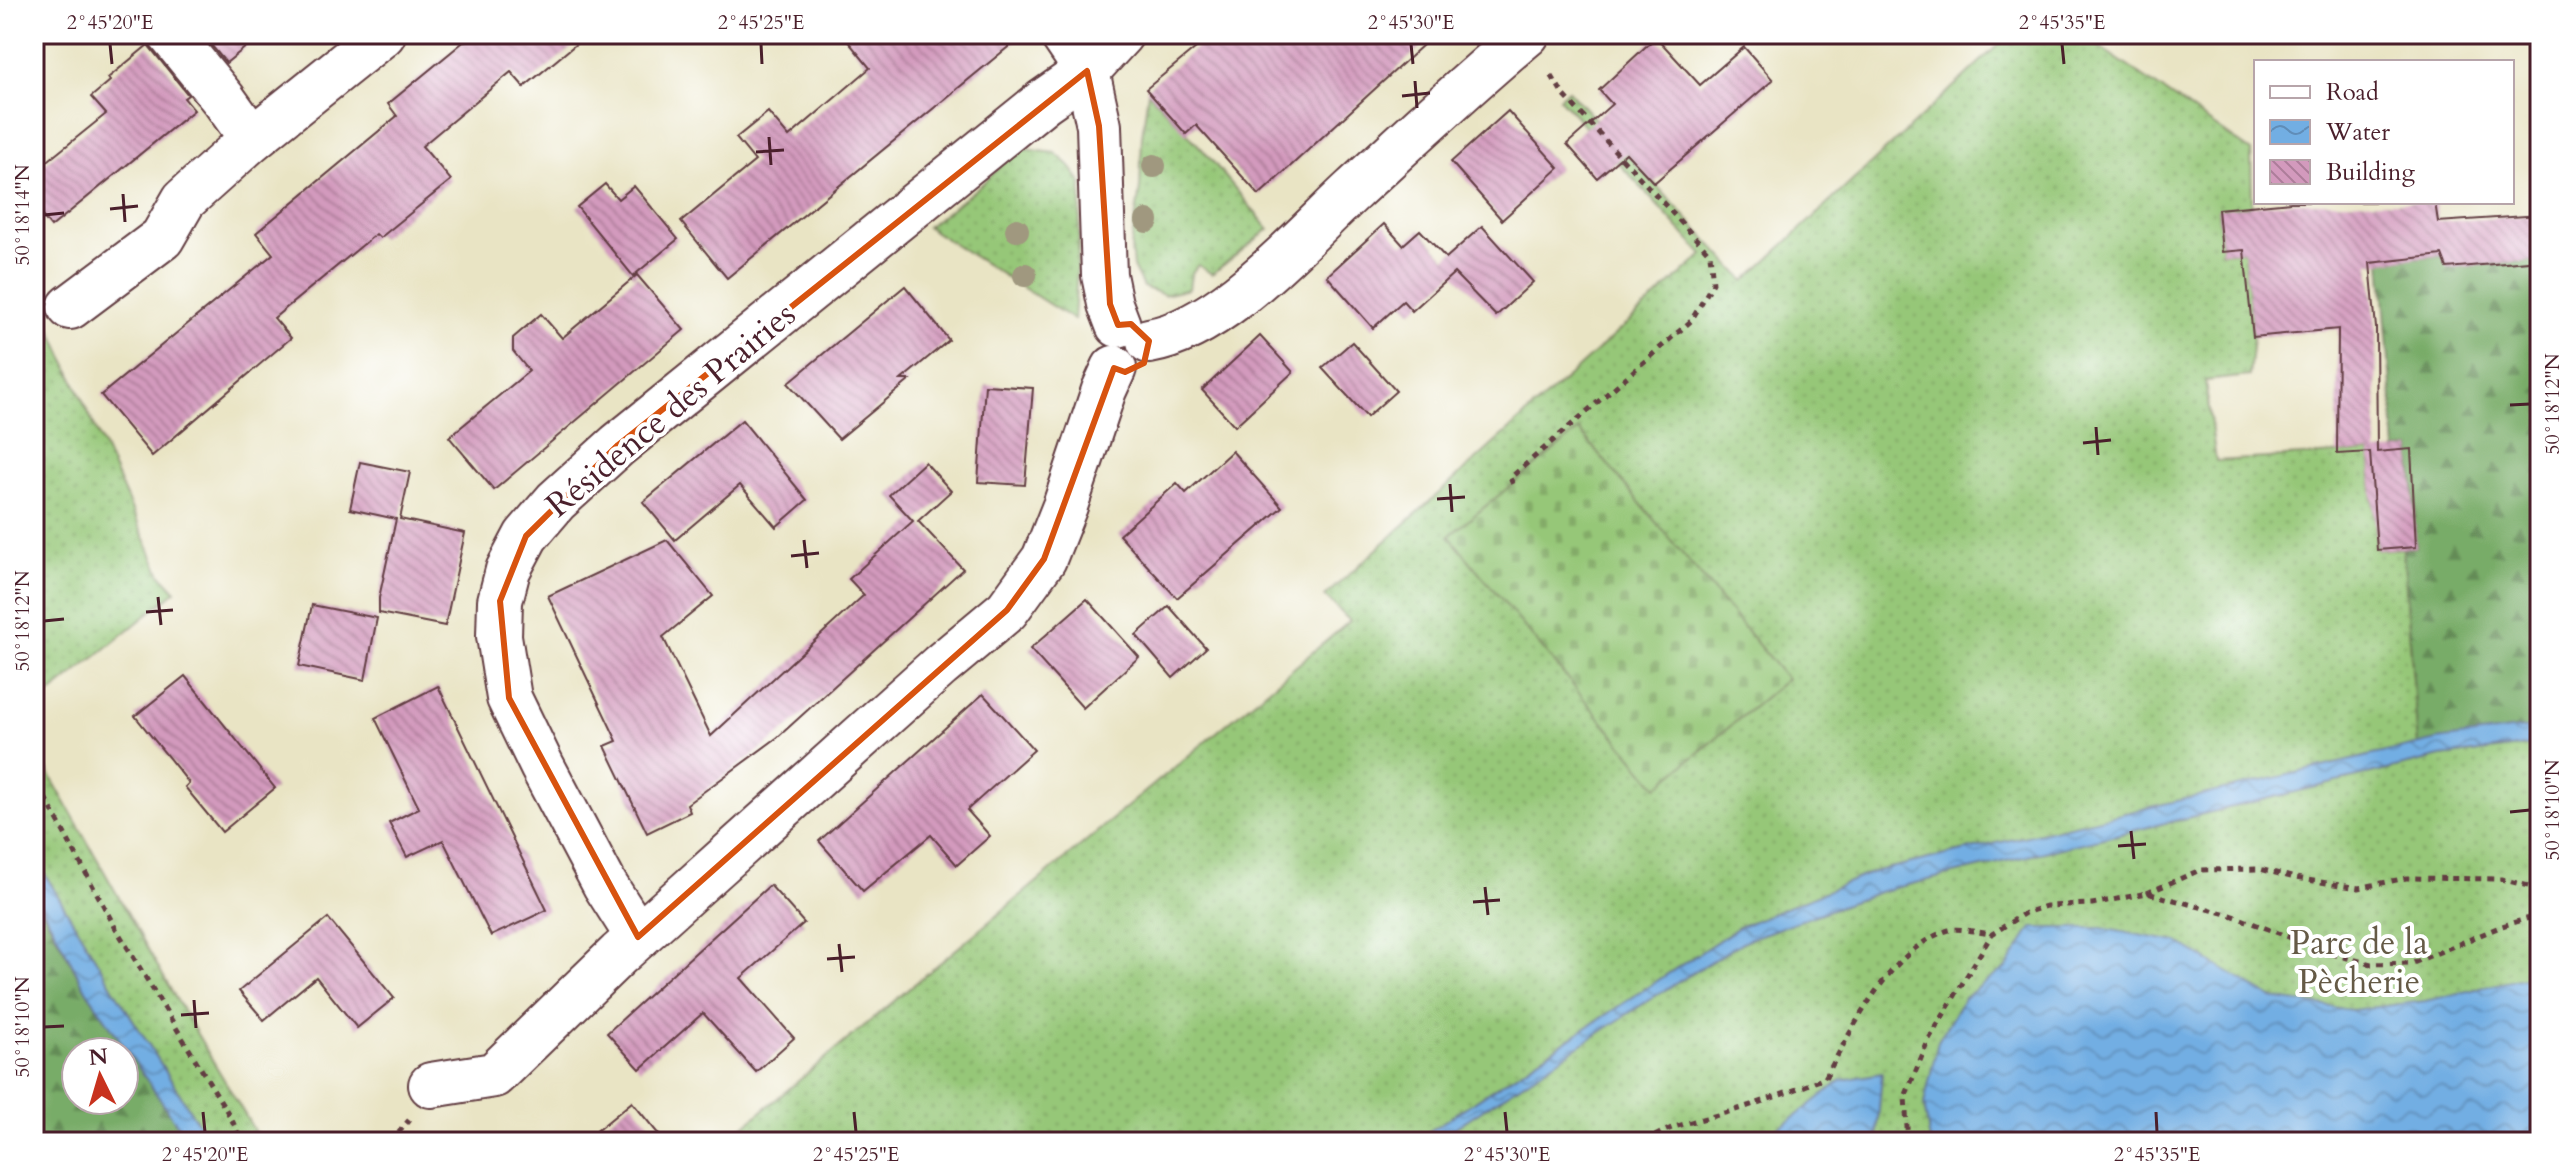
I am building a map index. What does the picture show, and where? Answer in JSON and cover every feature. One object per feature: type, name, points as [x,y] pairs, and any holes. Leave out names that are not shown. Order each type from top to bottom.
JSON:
[{"type":"street","points":[[170,34],[252,139]]},
{"type":"street","points":[[70,307],[162,238],[184,200],[252,139],[383,34]]},
{"type":"street","points":[[1062,34],[1087,71],[1099,126],[1104,275],[1110,304],[1133,333]]},
{"type":"street","name":"Résidence des Prairies","points":[[638,937],[574,827],[509,698],[499,636],[500,601],[508,570],[526,536],[556,501],[618,445],[1033,110],[1087,71],[1121,34]]},
{"type":"street","points":[[431,1085],[494,1075],[638,937],[940,666],[1007,610],[1044,559],[1065,506],[1114,368],[1106,361],[1102,351],[1103,340],[1109,331],[1183,330],[1238,297],[1478,75],[1527,34]]},
{"type":"path","points":[[1513,484],[1510,478],[1691,321],[1713,283],[1710,254],[1563,94],[1527,34]]},
{"type":"path","points":[[34,777],[115,927],[231,1118],[242,1142]]},
{"type":"path","points":[[1908,1142],[1905,1097],[1929,1039],[1992,934],[2025,913],[2046,906],[2092,904],[2147,893],[2200,870],[2260,869],[2359,888],[2406,878],[2501,879],[2540,889]]},
{"type":"path","points":[[2147,893],[2231,915],[2336,955],[2371,964],[2413,963],[2502,926],[2540,915]]},
{"type":"path","points":[[1645,1142],[1659,1133],[1701,1118],[1732,1112],[1825,1078],[1868,1002],[1909,950],[1951,929],[1992,934]]},
{"type":"highlighted area","points":[[1087,71],[1099,126],[1110,304],[1118,325],[1131,324],[1149,341],[1144,363],[1125,372],[1114,368],[1044,559],[1007,610],[638,937],[509,698],[500,601],[526,536],[618,445]]},
{"type":"green space","points":[[2010,34],[2081,34],[2251,151],[2252,206],[2218,210],[2222,252],[2244,250],[2253,337],[2249,376],[2205,381],[2216,461],[2370,452],[2377,550],[2403,548],[2418,745],[1873,872],[1739,927],[1413,1142],[725,1142],[1350,621],[1325,596],[1703,255],[1559,98],[1568,90],[1745,281]]},
{"type":"green space","points":[[1148,92],[1203,150],[1269,229],[1212,274],[1198,265],[1191,274],[1189,289],[1164,295],[1143,287],[1133,267],[1131,247],[1140,188]]},
{"type":"green space","points":[[1024,149],[1055,153],[1068,164],[1082,184],[1074,320],[927,227]]},
{"type":"green space","points":[[2442,255],[2448,268],[2540,260],[2540,726],[2418,745],[2403,548],[2416,547],[2411,449],[2396,450],[2381,261]]},
{"type":"green space","points":[[34,291],[161,575],[176,591],[34,707]]},
{"type":"green space","points":[[1579,430],[1787,679],[1657,787],[1449,536]]},
{"type":"green space","name":"Parc de la Pècherie","points":[[2540,744],[2540,1142],[1433,1142],[1746,940],[1882,891],[2441,757]]},
{"type":"green space","points":[[34,747],[261,1142],[210,1142],[34,856]]},
{"type":"green space","points":[[34,895],[86,990],[117,1036],[60,1036],[60,1116],[140,1116],[140,1070],[189,1142],[34,1142]]},
{"type":"water","points":[[2540,726],[2540,744],[2441,757],[1882,891],[1746,940],[1433,1142],[1413,1142],[1739,927],[1873,872],[2437,740]]},
{"type":"water","points":[[34,856],[210,1142],[189,1142],[140,1070],[140,1036],[117,1036],[86,990],[34,892]]},
{"type":"water","points":[[2032,928],[2101,928],[2177,942],[2272,998],[2352,1010],[2425,1001],[2540,974],[2540,1142],[1930,1142],[1924,1104],[1938,1041],[1964,998],[2007,967]]},
{"type":"water","points":[[1882,1073],[1877,1135],[1880,1142],[1755,1142],[1791,1120],[1842,1080]]},
{"type":"building","points":[[202,34],[262,34],[226,63]]},
{"type":"building","points":[[473,34],[588,34],[524,87],[511,72],[422,146],[451,180],[380,238],[376,234],[274,318],[291,338],[152,456],[101,395],[273,254],[256,233],[397,116],[388,104]]},
{"type":"building","points":[[842,34],[1024,34],[727,278],[681,222],[755,161],[736,138],[768,112],[789,137],[870,68]]},
{"type":"building","points":[[1213,34],[1435,34],[1259,195],[1196,125],[1186,134],[1146,89]]},
{"type":"building","points":[[1656,37],[1700,85],[1744,47],[1773,80],[1654,183],[1626,153],[1597,178],[1567,144],[1612,104],[1599,90]]},
{"type":"building","points":[[148,45],[188,95],[184,98],[194,110],[51,227],[34,206],[34,172],[106,114],[91,97],[110,81],[108,78]]},
{"type":"building","points":[[1508,111],[1559,168],[1502,220],[1451,162]]},
{"type":"building","points":[[605,184],[618,199],[634,186],[678,239],[633,276],[577,207]]},
{"type":"building","points":[[2270,204],[2435,204],[2438,222],[2540,215],[2540,260],[2447,268],[2442,255],[2370,263],[2376,328],[2377,452],[2411,449],[2416,547],[2377,550],[2370,452],[2337,454],[2338,329],[2253,337],[2244,250],[2222,252],[2218,209]]},
{"type":"building","points":[[1384,224],[1403,245],[1420,230],[1446,258],[1482,226],[1533,282],[1496,316],[1454,273],[1412,311],[1403,301],[1373,328],[1327,276]]},
{"type":"building","points":[[637,275],[684,330],[494,490],[449,437],[529,371],[513,351],[513,338],[541,314],[562,338]]},
{"type":"building","points":[[905,286],[949,340],[901,380],[910,380],[839,439],[788,383]]},
{"type":"building","points":[[1260,336],[1293,372],[1235,426],[1202,390]]},
{"type":"building","points":[[1352,342],[1396,391],[1367,417],[1322,368]]},
{"type":"building","points":[[985,385],[1033,388],[1025,485],[978,482]]},
{"type":"building","points":[[742,420],[807,500],[776,527],[740,485],[675,540],[643,502]]},
{"type":"building","points":[[1232,451],[1282,507],[1177,598],[1119,535],[1177,483],[1186,493]]},
{"type":"building","points":[[360,462],[410,472],[400,519],[465,533],[445,626],[379,613],[379,598],[396,519],[350,509]]},
{"type":"building","points":[[925,462],[951,491],[918,521],[963,569],[778,737],[687,804],[690,812],[647,833],[605,746],[617,741],[548,596],[667,540],[713,596],[663,637],[711,736],[864,595],[849,579],[913,521],[889,495]]},
{"type":"building","points":[[1087,599],[1139,657],[1083,708],[1030,649]]},
{"type":"building","points":[[312,605],[377,618],[365,680],[299,666]]},
{"type":"building","points":[[1169,606],[1206,648],[1173,678],[1136,635]]},
{"type":"building","points":[[185,676],[275,788],[222,832],[185,787],[189,783],[135,716]]},
{"type":"building","points":[[438,686],[547,910],[491,936],[443,840],[407,857],[389,823],[419,808],[375,718]]},
{"type":"building","points":[[983,694],[1034,750],[967,810],[990,836],[957,865],[931,835],[863,891],[819,841]]},
{"type":"building","points":[[770,885],[804,923],[741,978],[794,1038],[756,1072],[703,1013],[640,1069],[607,1033]]},
{"type":"building","points":[[328,918],[394,998],[357,1028],[316,977],[264,1020],[239,991]]},
{"type":"building","points":[[632,1102],[665,1142],[583,1142]]}]
